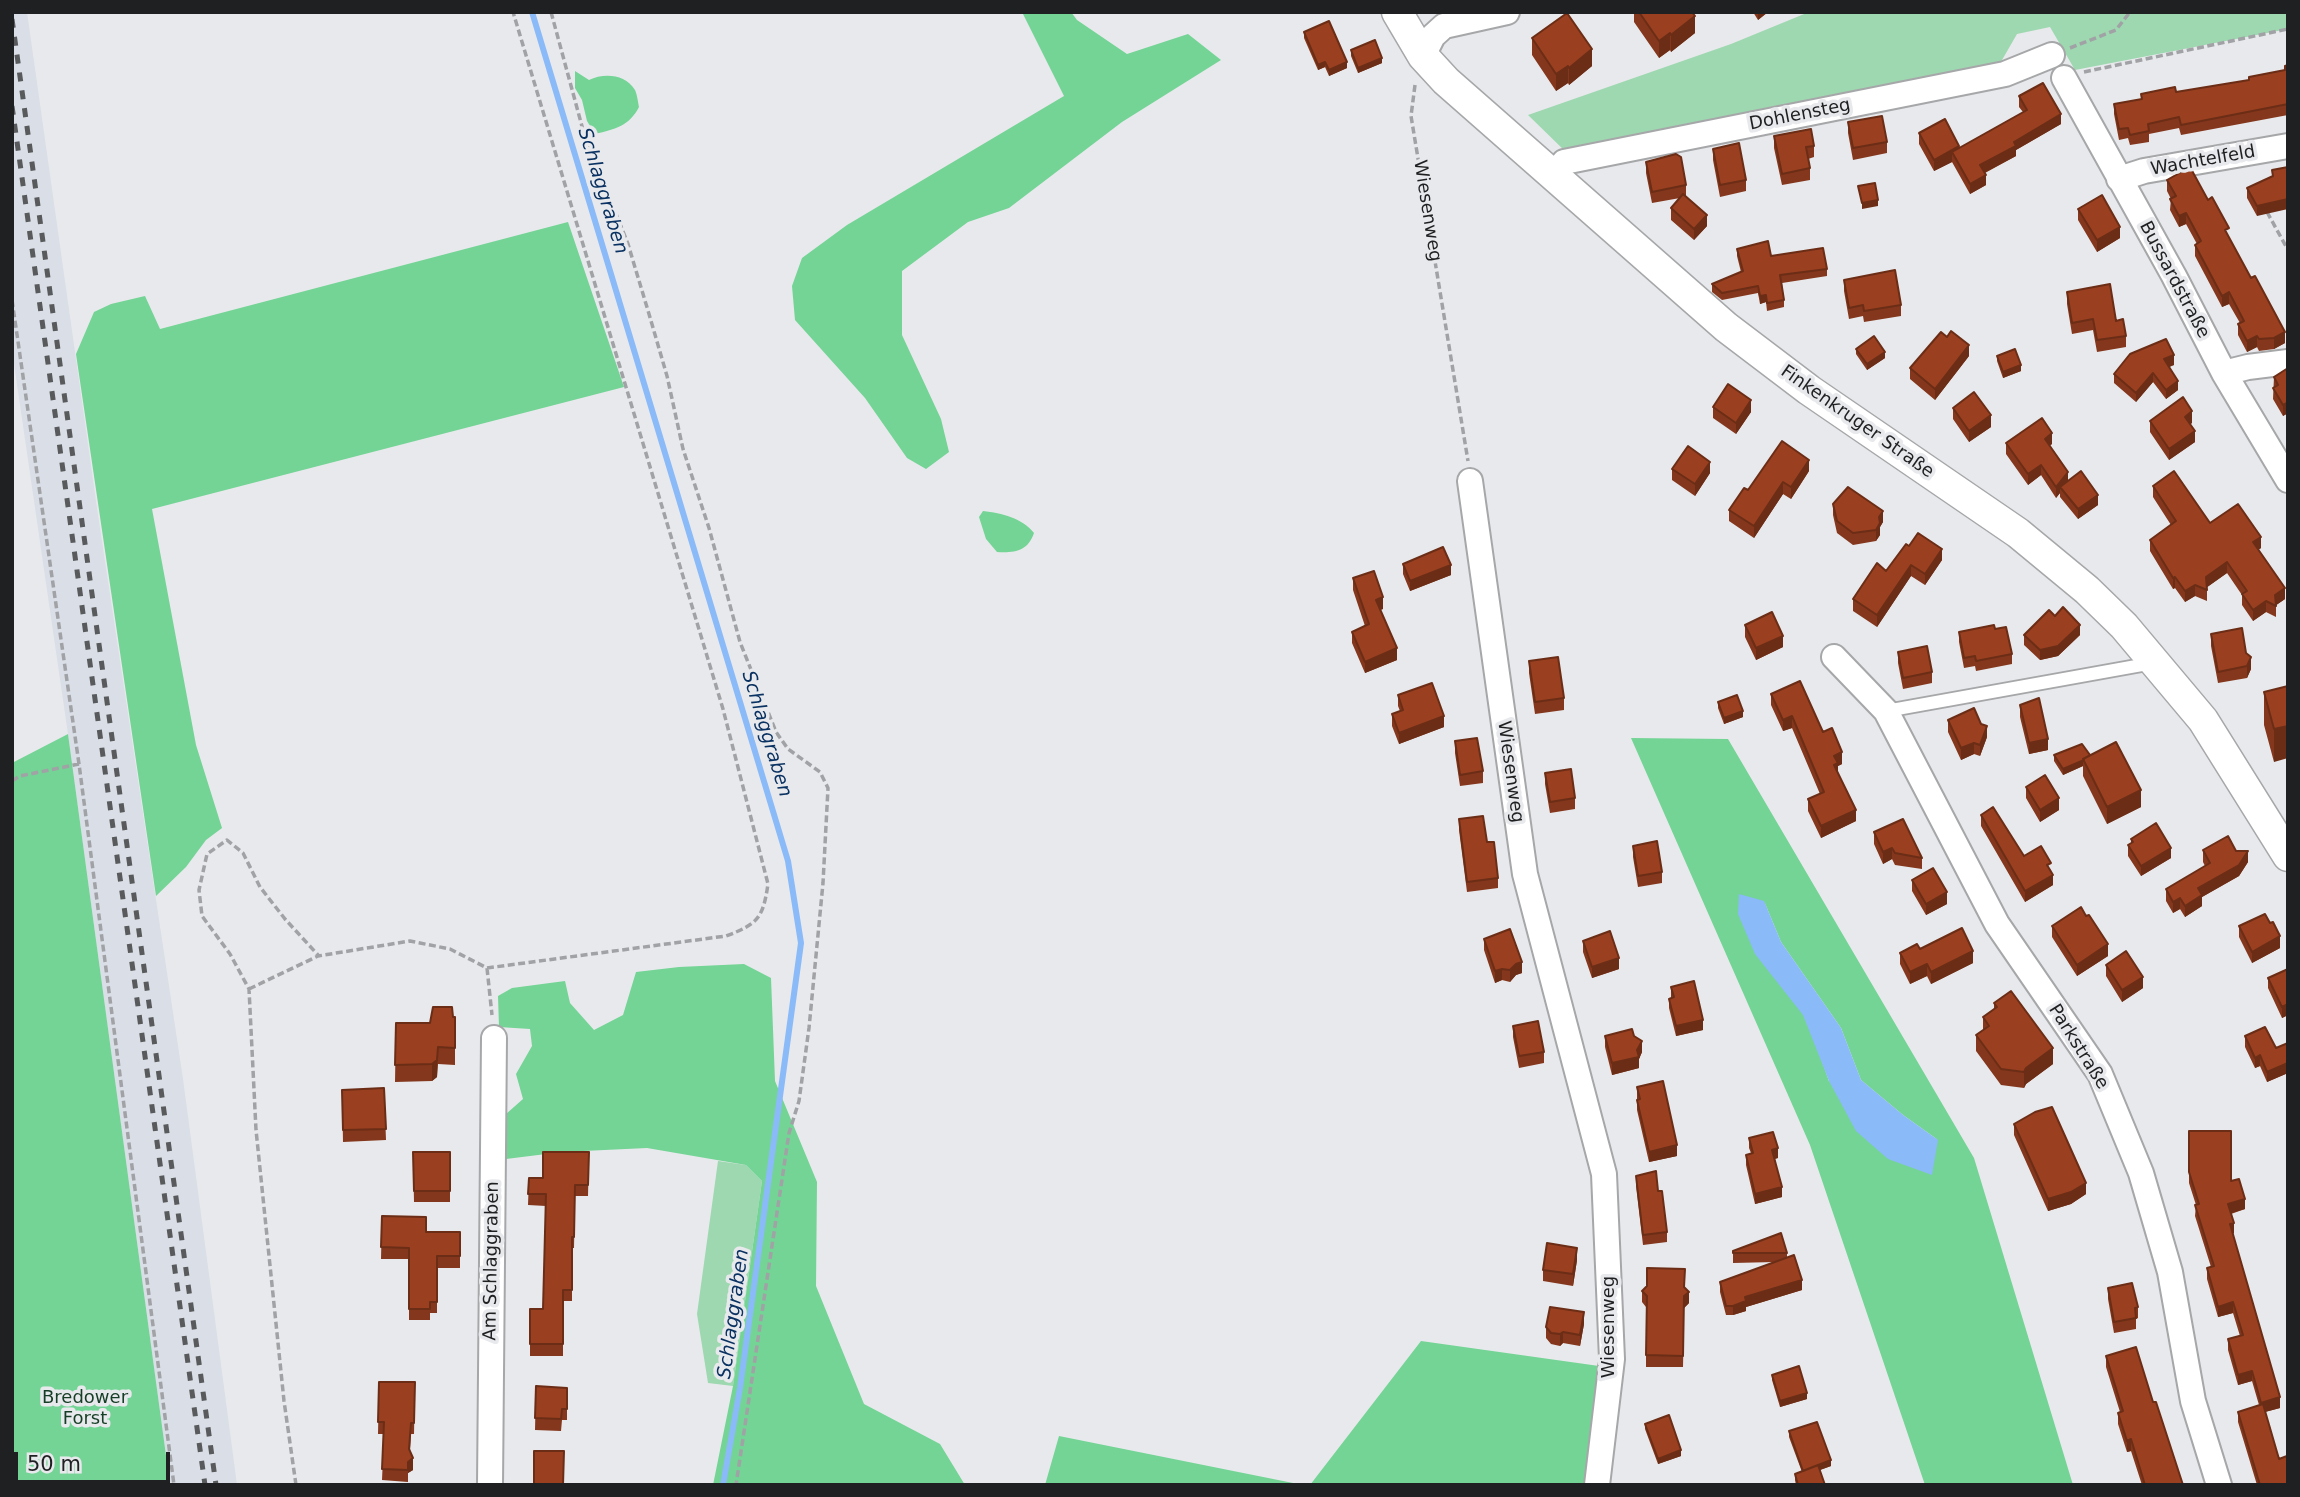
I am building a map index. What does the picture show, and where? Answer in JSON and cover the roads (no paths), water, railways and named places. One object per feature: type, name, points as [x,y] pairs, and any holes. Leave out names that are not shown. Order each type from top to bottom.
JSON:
[{"type":"street","name":"Finkenkruger Straße","points":[[1397,12],[1423,56],[1446,81],[1736,335],[1809,390],[2041,551],[2087,590],[2124,626],[2203,720],[2288,856]]},
{"type":"street","points":[[1423,56],[1433,36],[1444,26],[1507,12]]},
{"type":"street","name":"Dohlensteg","points":[[1553,177],[1564,162],[2005,74],[2052,55]]},
{"type":"street","name":"Bussardstraße","points":[[2064,78],[2224,373],[2288,480]]},
{"type":"street","name":"Wachtelfeld","points":[[2119,179],[2144,171],[2288,146]]},
{"type":"street","points":[[2224,373],[2288,362]]},
{"type":"street","name":"Wiesenweg","points":[[1470,481],[1525,874],[1604,1174],[1612,1359],[1597,1485]]},
{"type":"street","name":"Parkstraße","points":[[1834,657],[1886,711],[1997,924],[2100,1074],[2141,1173],[2163,1247],[2193,1401],[2219,1485]]},
{"type":"street","name":"Am Schlaggraben","points":[[490,1485],[494,1038]]},
{"type":"lane","points":[[1886,711],[2157,663]]},
{"type":"water","points":[[1739,894],[1764,901],[1781,942],[1841,1028],[1861,1080],[1938,1140],[1932,1175],[1888,1159],[1856,1131],[1829,1081],[1803,1015],[1755,954],[1738,914]]},
{"type":"waterway","name":"Schlaggraben","points":[[532,12],[788,861],[801,943],[740,1388],[723,1485]]},
{"type":"railway","points":[[12,19],[216,1485]]},
{"type":"railway","points":[[12,106],[205,1485]]},
{"type":"park label","name":"Bredower Forst","points":[[85,1408]]}]
